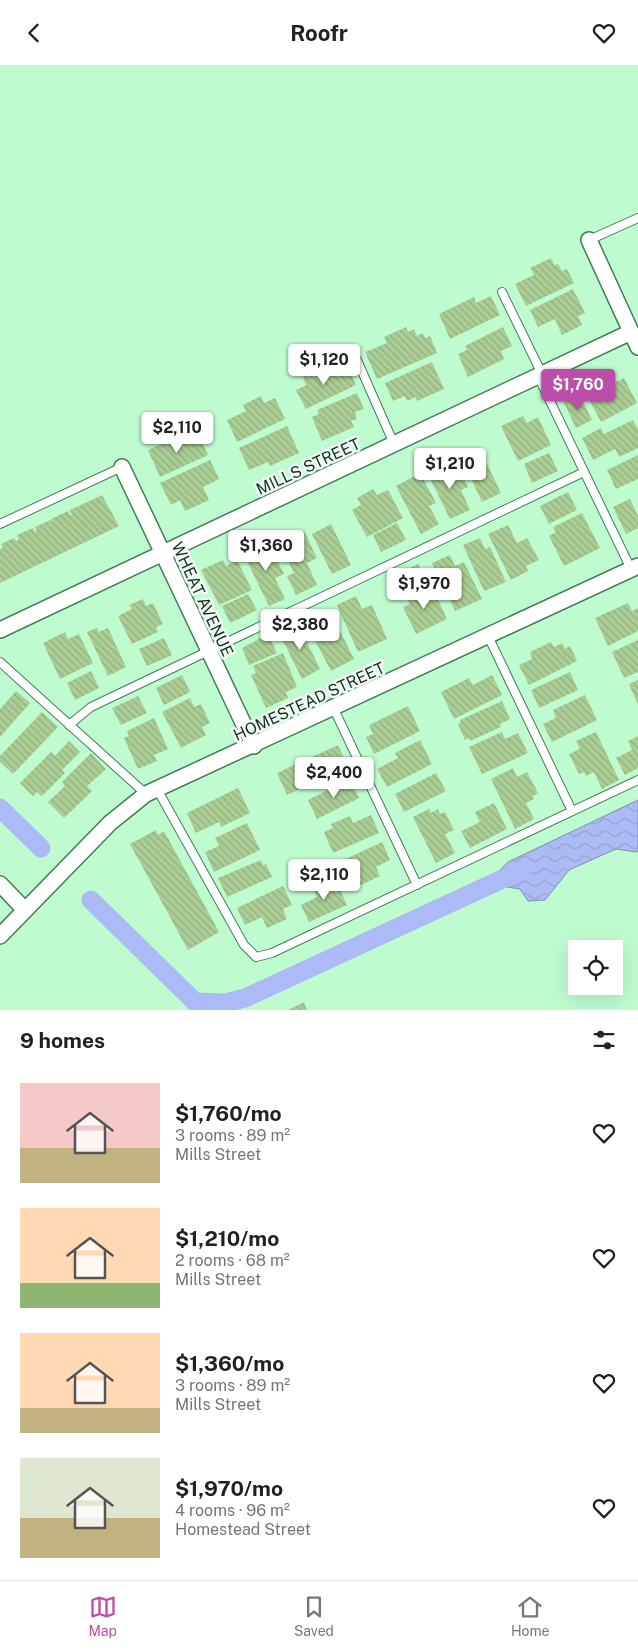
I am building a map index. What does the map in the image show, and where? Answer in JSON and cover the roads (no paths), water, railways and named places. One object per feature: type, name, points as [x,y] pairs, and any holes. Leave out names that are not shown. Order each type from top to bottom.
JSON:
[{"type":"street","points":[[589,240],[638,347]]},
{"type":"street","name":"MILLS STREET","points":[[0,630],[631,332]]},
{"type":"street","name":"WHEAT AVENUE","points":[[122,467],[254,746]]},
{"type":"street","name":"HOMESTEAD STREET","points":[[0,937],[110,823],[152,792],[334,709],[634,567]]},
{"type":"street","points":[[0,884],[25,910]]},
{"type":"lane","points":[[589,240],[638,218]]},
{"type":"lane","points":[[502,292],[584,472],[634,567]]},
{"type":"lane","points":[[357,360],[394,444]]},
{"type":"lane","points":[[0,524],[122,467]]},
{"type":"lane","points":[[69,725],[91,707],[584,472]]},
{"type":"lane","points":[[488,636],[572,811]]},
{"type":"lane","points":[[0,662],[69,725],[152,792],[244,945],[256,957],[272,953],[638,780]]},
{"type":"lane","points":[[334,709],[417,885]]},
{"type":"water","points":[[638,800],[638,851],[616,849],[569,870],[545,900],[528,901],[520,889],[507,887],[499,881],[500,870],[508,862]]},
{"type":"waterway","points":[[0,808],[41,848]]},
{"type":"waterway","points":[[91,900],[195,1002],[225,1003],[245,998],[522,870]]}]
